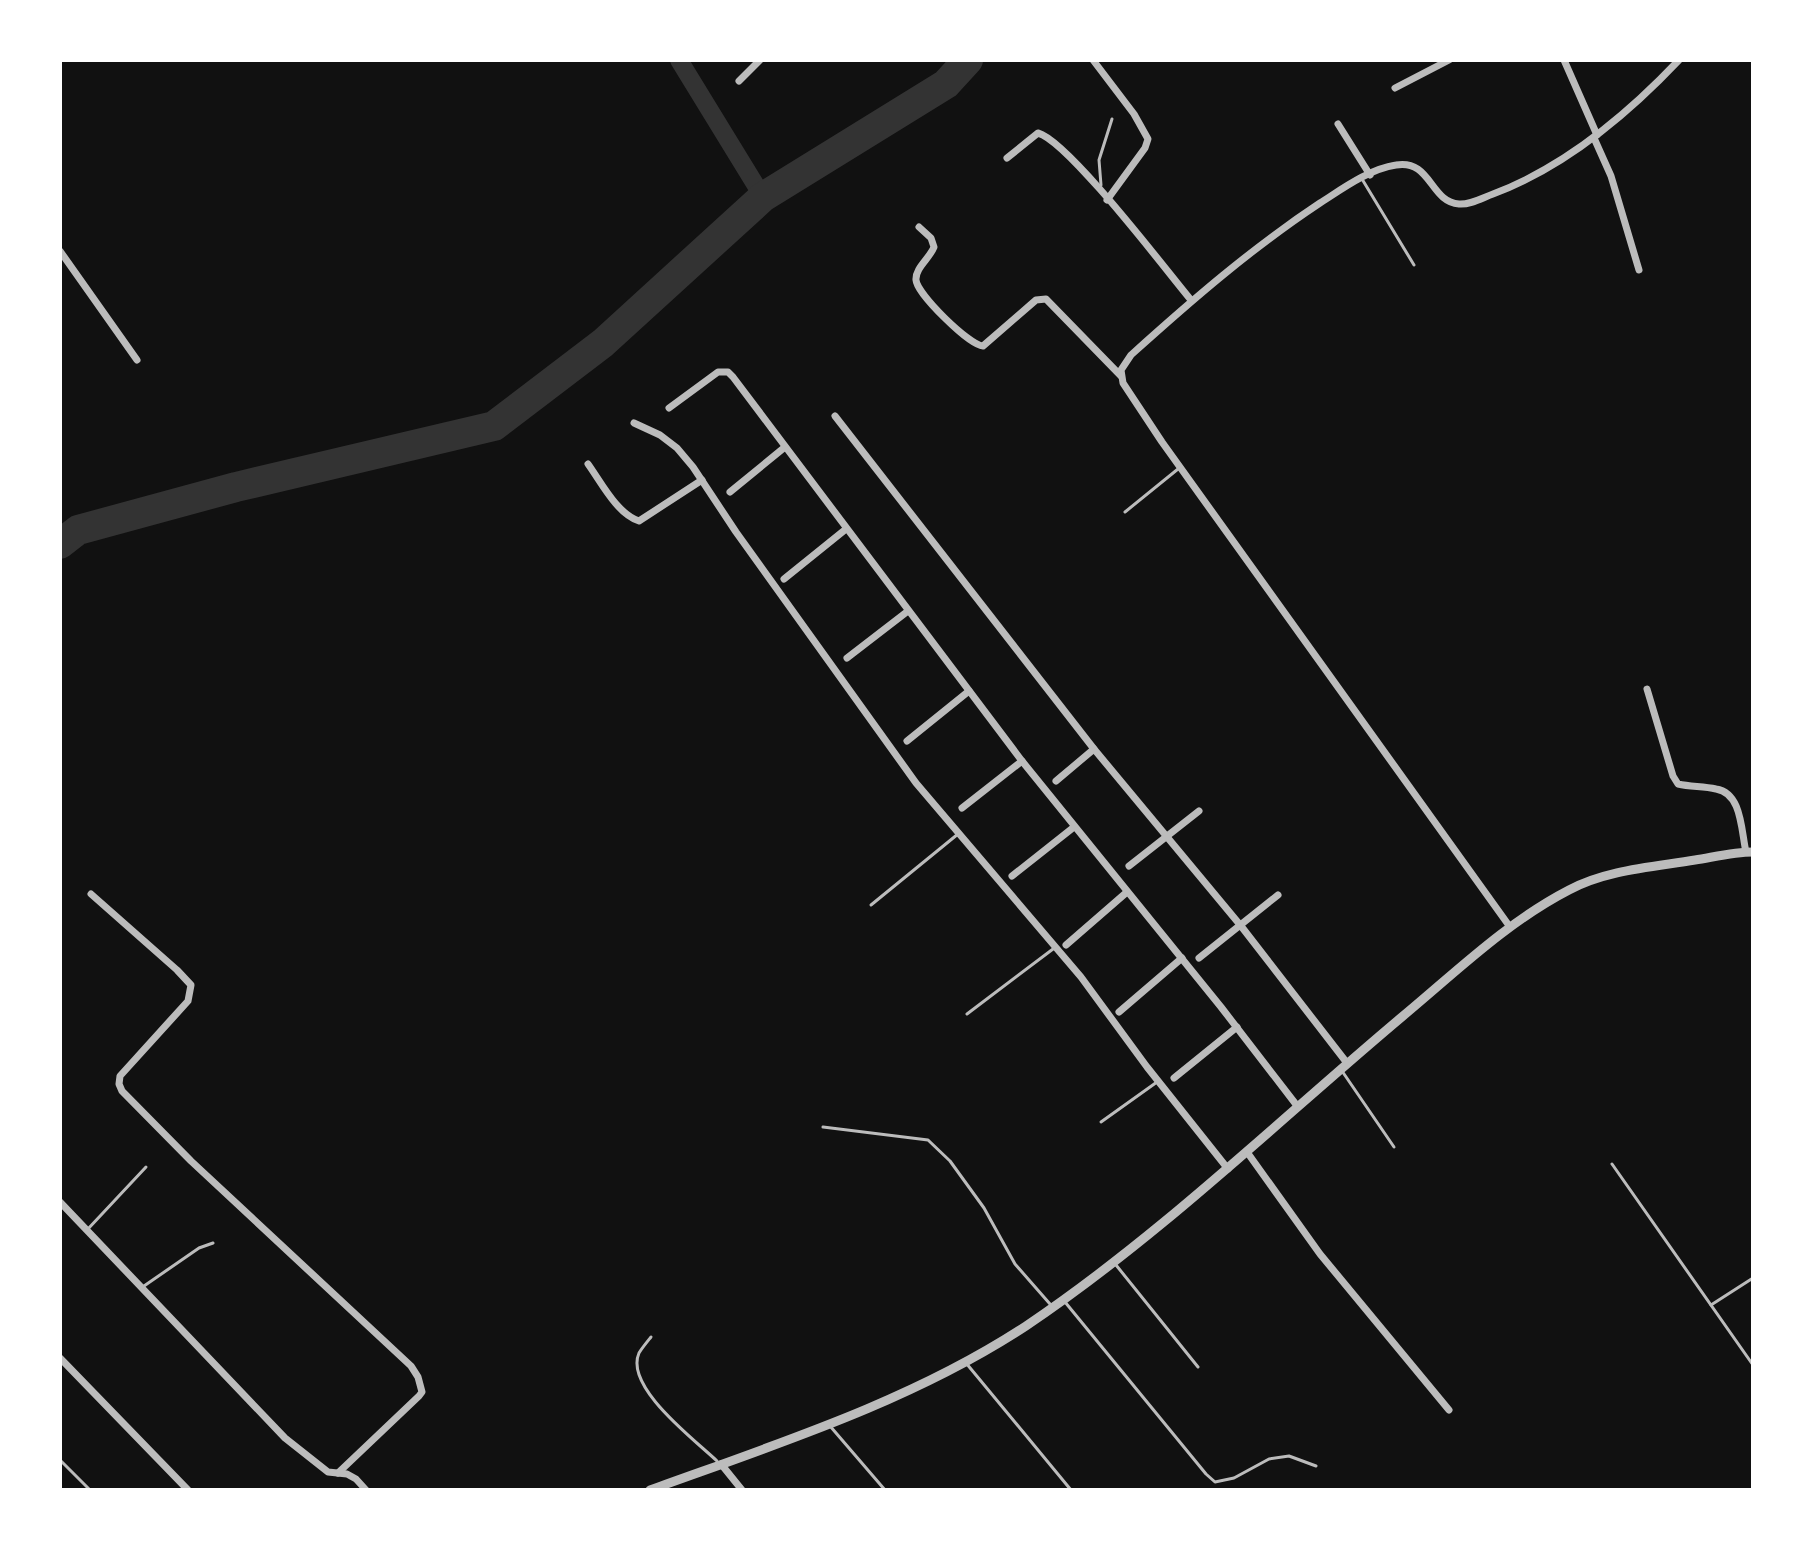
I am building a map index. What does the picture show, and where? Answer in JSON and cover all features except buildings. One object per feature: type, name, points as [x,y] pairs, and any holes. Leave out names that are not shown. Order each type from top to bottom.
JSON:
[{"type":"street","points":[[739,81],[760,60]]},
{"type":"street","points":[[1093,60],[1148,139],[1145,148],[1104,197]]},
{"type":"street","points":[[1395,88],[1449,60]]},
{"type":"street","points":[[1564,60],[1611,176],[1639,270]]},
{"type":"street","points":[[1510,927],[1180,467],[1123,383],[1121,370],[1131,355],[1191,300],[1269,237],[1366,176],[1395,165],[1419,168],[1445,200],[1454,204],[1465,204],[1502,191],[1547,169],[1595,137],[1674,62]]},
{"type":"street","points":[[1338,124],[1366,176]]},
{"type":"street","points":[[1007,158],[1030,137],[1043,134],[1068,156],[1191,300]]},
{"type":"street","points":[[919,227],[931,238],[934,247],[916,274],[918,288],[975,346],[988,342],[1036,300],[1046,299],[1121,376]]},
{"type":"street","points":[[60,251],[137,360]]},
{"type":"street","points":[[60,268],[68,262]]},
{"type":"street","points":[[669,408],[718,372],[728,372],[1022,761],[1298,1107]]},
{"type":"street","points":[[835,416],[1094,749],[1241,926],[1344,1066]]},
{"type":"street","points":[[634,423],[660,435],[677,448],[916,783],[1081,977],[1228,1169]]},
{"type":"street","points":[[730,492],[785,447]]},
{"type":"street","points":[[588,464],[621,509],[631,519],[639,521],[702,480]]},
{"type":"street","points":[[784,579],[846,529]]},
{"type":"street","points":[[847,658],[908,611]]},
{"type":"street","points":[[650,1490],[828,1424],[965,1361],[1024,1327],[1113,1262],[1228,1169],[1344,1066],[1510,927],[1570,889],[1596,878],[1750,852],[1735,800],[1729,793],[1678,784],[1647,689]]},
{"type":"street","points":[[907,741],[969,691]]},
{"type":"street","points":[[1056,781],[1094,749]]},
{"type":"street","points":[[962,808],[1022,761]]},
{"type":"street","points":[[1129,866],[1199,811]]},
{"type":"street","points":[[1012,876],[1074,827]]},
{"type":"street","points":[[1066,945],[1127,892]]},
{"type":"street","points":[[91,894],[191,985],[188,1001],[120,1076],[122,1091],[191,1161],[411,1366],[418,1377],[422,1392],[419,1396],[338,1473]]},
{"type":"street","points":[[1199,958],[1278,895]]},
{"type":"street","points":[[1119,1012],[1182,958]]},
{"type":"street","points":[[1174,1078],[1237,1027]]},
{"type":"street","points":[[1247,1152],[1320,1254],[1449,1410]]},
{"type":"street","points":[[60,1202],[285,1438],[328,1472],[347,1474],[366,1490]]},
{"type":"street","points":[[60,1358],[188,1490]]},
{"type":"street","points":[[721,1464],[742,1490]]},
{"type":"lane","points":[[1104,197],[1099,160],[1112,119]]},
{"type":"lane","points":[[1366,176],[1414,265]]},
{"type":"lane","points":[[1125,512],[1180,467]]},
{"type":"lane","points":[[871,905],[960,833]]},
{"type":"lane","points":[[967,1014],[1055,947]]},
{"type":"lane","points":[[1344,1066],[1394,1147]]},
{"type":"lane","points":[[1101,1122],[1158,1081]]},
{"type":"lane","points":[[823,1127],[928,1140],[950,1161],[984,1208],[1015,1264],[1052,1307]]},
{"type":"lane","points":[[1612,1164],[1753,1365]]},
{"type":"lane","points":[[87,1230],[146,1167]]},
{"type":"lane","points":[[141,1288],[199,1248],[213,1243]]},
{"type":"lane","points":[[1113,1262],[1198,1367]]},
{"type":"lane","points":[[1711,1305],[1753,1278]]},
{"type":"lane","points":[[1063,1299],[1215,1482],[1234,1478],[1269,1459],[1289,1456],[1316,1466]]},
{"type":"lane","points":[[651,1337],[638,1354],[638,1375],[647,1393],[721,1464]]},
{"type":"lane","points":[[965,1361],[1071,1490]]},
{"type":"lane","points":[[828,1424],[885,1490]]},
{"type":"lane","points":[[60,1460],[90,1490]]},
{"type":"waterway","points":[[679,60],[763,197]]},
{"type":"waterway","points":[[60,544],[78,530],[236,487],[494,426],[603,343],[763,197],[946,84],[968,60]]}]
